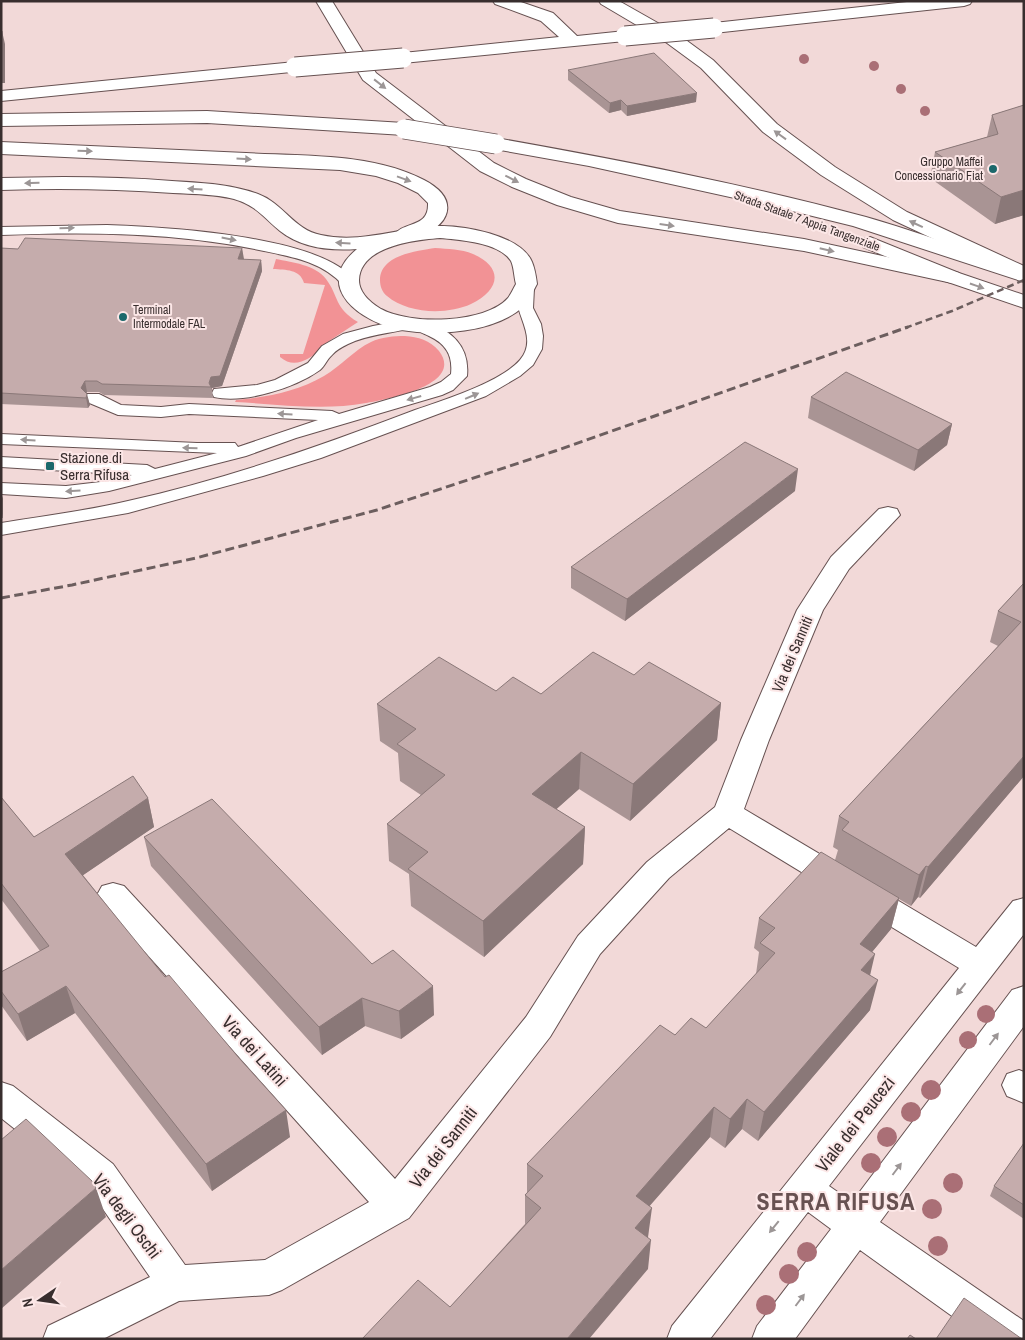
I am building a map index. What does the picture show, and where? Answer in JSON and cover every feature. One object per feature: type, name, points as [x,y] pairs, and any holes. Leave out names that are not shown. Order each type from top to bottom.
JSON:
[{"type":"main road","points":[[324,1],[369,76],[487,167],[519,183],[564,202],[618,217],[804,245],[952,277]]},
{"type":"main road","points":[[501,1],[548,17],[572,40]]},
{"type":"main road","points":[[607,1],[673,39],[707,64],[770,128],[828,171],[900,216],[1024,275]]},
{"type":"main road","points":[[1,96],[572,40],[714,28],[953,2]]},
{"type":"main road","points":[[1,120],[207,117],[404,129],[589,160],[718,189]]},
{"type":"main road","points":[[1,148],[323,163],[379,171],[423,187],[430,192],[439,205],[438,213],[427,225],[397,238],[363,255],[352,268],[348,282],[351,293],[358,303],[379,316],[414,326],[450,327],[477,322],[500,314],[517,302],[526,288],[527,274],[521,260],[508,248],[488,239],[465,234],[440,232],[397,238],[362,244],[345,244],[302,235],[289,228],[266,206],[255,200],[220,191],[91,183],[1,184]]},
{"type":"main road","name":"Strada Statale 7 Appia Tangenziale","points":[[718,189],[775,211],[872,244],[952,277],[1024,302]]},
{"type":"main road","name":"Strada Statale 7 Appia Tangenziale","points":[[718,189],[782,202],[860,222],[1024,275]]},
{"type":"main road","name":"Via dei Sanniti","points":[[62,1339],[176,1283],[269,1277],[396,1206],[538,1027],[589,945],[658,870],[727,813],[755,740],[810,610],[840,563],[888,515]]},
{"type":"main road","points":[[727,813],[980,965]]},
{"type":"main road","name":"Via dei Latini","points":[[113,895],[396,1206]]},
{"type":"main road","name":"Viale dei Peucezi","points":[[686,1339],[1024,910]]},
{"type":"main road","points":[[771,1339],[1024,1000]]},
{"type":"main road","name":"Via degli Oschi","points":[[1,1097],[100,1175],[176,1283]]},
{"type":"main road","points":[[804,1188],[1017,1339]]},
{"type":"lane","points":[[1,231],[67,228],[140,229],[226,238],[311,258],[341,272],[348,282]]},
{"type":"lane","points":[[1,238],[33,230]]},
{"type":"lane","points":[[1,529],[70,518],[191,491],[298,459],[480,392],[502,381],[527,362],[534,349],[535,336],[533,324],[525,308],[526,288]]},
{"type":"lane","points":[[220,393],[263,390],[291,380],[318,363],[326,351],[345,340],[374,331],[414,326],[441,334],[455,347],[460,358],[459,376],[448,394],[438,402],[377,430]]},
{"type":"lane","points":[[1,488],[50,491],[85,490],[109,486],[240,452],[290,434],[436,391],[447,386],[459,376]]},
{"type":"lane","points":[[95,399],[118,410],[162,412],[189,409],[316,416],[348,415],[368,411]]},
{"type":"lane","points":[[1,439],[215,448],[290,434]]},
{"type":"lane","points":[[1,462],[141,470],[203,462]]},
{"type":"shaded area","points":[[435,248],[464,251],[483,260],[494,273],[492,286],[488,293],[461,308],[439,311],[428,311],[406,306],[385,294],[380,280],[386,265],[401,256]]},
{"type":"shaded area","points":[[276,259],[310,267],[322,274],[341,307],[350,317],[358,322],[320,347],[322,349],[312,356],[297,363],[286,361],[280,357],[280,354],[303,354],[325,285],[304,283],[302,278],[296,273],[273,269]]},
{"type":"shaded area","points":[[405,336],[419,338],[432,344],[439,351],[444,363],[442,373],[433,381],[405,394],[366,403],[333,406],[235,402],[236,400],[270,395],[303,386],[324,376],[371,342],[388,337]]},
{"type":"building","points":[[2,31],[2,70],[1,70]]},
{"type":"building","points":[[654,53],[697,93],[627,106],[621,100],[610,103],[568,70]]},
{"type":"building","points":[[1024,105],[1024,190],[1001,197],[935,152],[998,134],[992,115]]},
{"type":"building","name":"Terminal Intermodale FAL","points":[[25,238],[242,248],[238,259],[261,260],[220,376],[211,377],[209,383],[211,387],[102,384],[97,381],[85,381],[81,388],[87,394],[86,398],[1,393],[1,248],[18,249]]},
{"type":"building","points":[[846,372],[952,424],[918,450],[811,397]]},
{"type":"building","points":[[745,442],[798,469],[627,599],[571,567]]},
{"type":"building","points":[[1024,583],[1024,756],[919,875],[842,830],[849,822],[839,816],[1021,622],[998,611]]},
{"type":"building","points":[[593,652],[634,675],[649,662],[721,703],[633,784],[581,752],[532,794],[585,827],[483,921],[408,869],[428,852],[387,824],[445,775],[397,744],[416,729],[377,704],[439,657],[496,691],[513,677],[541,694]]},
{"type":"building","points":[[133,776],[148,798],[65,854],[165,977],[169,975],[286,1110],[206,1164],[66,986],[18,1014],[1,991],[1,972],[49,946],[1,883],[1,797],[34,837]]},
{"type":"building","points":[[212,799],[372,964],[393,950],[433,986],[399,1011],[362,998],[319,1027],[144,837]]},
{"type":"building","points":[[821,852],[899,898],[860,944],[875,954],[861,970],[878,980],[764,1112],[747,1099],[730,1119],[714,1107],[636,1196],[652,1208],[635,1228],[651,1240],[567,1339],[362,1339],[418,1280],[450,1307],[541,1208],[525,1195],[543,1176],[527,1164],[660,1025],[675,1035],[691,1018],[706,1028],[775,953],[760,943],[775,928],[759,918]]},
{"type":"building","points":[[26,1119],[92,1181],[96,1188],[1,1270],[1,1140]]},
{"type":"building","points":[[1024,1143],[1024,1205],[994,1186]]},
{"type":"building","points":[[964,1298],[1022,1339],[936,1339]]},
{"type":"building","points":[[910,1335],[916,1339],[907,1339]]},
{"type":"railway","points":[[905,328],[952,311],[1024,280]]},
{"type":"railway","points":[[1,598],[72,585],[196,558],[377,510],[555,451],[908,327]]},
{"type":"place","name":"Gruppo Maffei Concessionario Fiat","points":[[993,169]]},
{"type":"place","name":"Terminal Intermodale FAL","points":[[123,317]]},
{"type":"place","name":"Stazione di Serra Rifusa","points":[[50,466]]},
{"type":"district","name":"SERRA RIFUSA","points":[[836,1201]]}]
